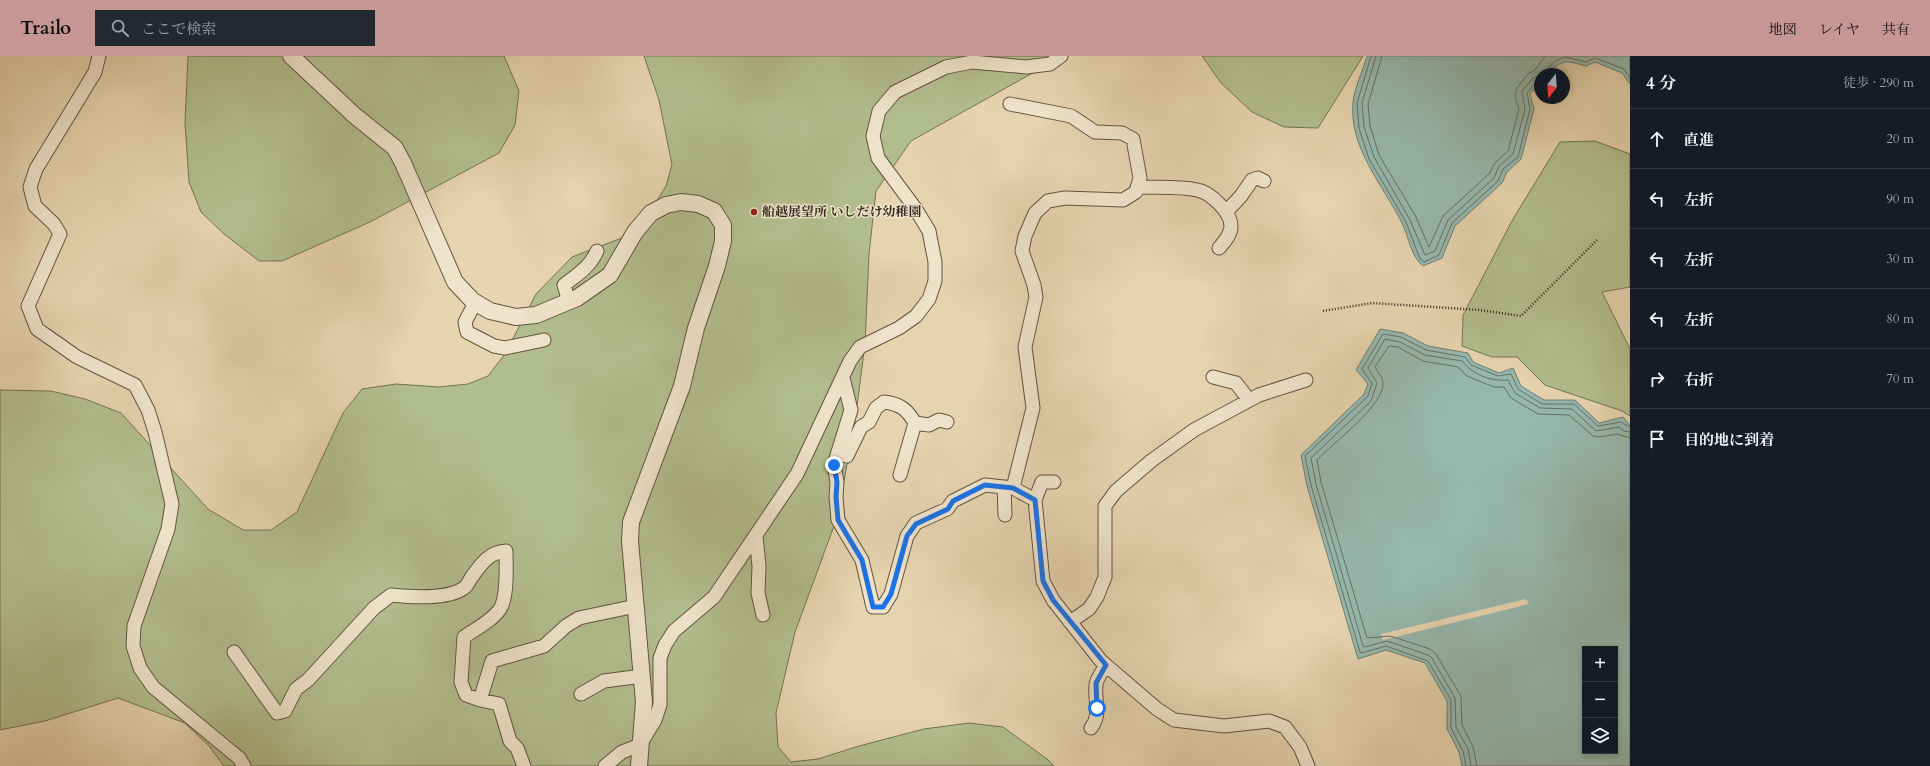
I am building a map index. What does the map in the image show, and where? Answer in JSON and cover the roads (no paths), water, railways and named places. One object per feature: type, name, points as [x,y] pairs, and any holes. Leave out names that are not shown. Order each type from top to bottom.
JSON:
[{"type":"street","points":[[99,56],[95,72],[36,169],[30,187],[35,206],[54,224],[60,234],[28,306],[36,329],[77,357],[135,385],[148,410],[155,432],[172,504],[168,529],[134,626],[133,646],[140,668],[153,687],[239,758],[244,766]]},
{"type":"street","points":[[291,56],[354,115],[394,148],[403,163],[455,282],[475,303],[490,312],[516,317],[536,315],[577,298],[610,275],[635,232],[651,213],[666,205],[681,202],[698,204],[714,211],[723,225],[723,241],[717,266],[696,328],[682,386],[631,522],[630,541],[644,702],[639,766]]},
{"type":"street","points":[[605,766],[622,752],[640,745],[655,720],[660,705],[660,658],[665,645],[674,631],[714,597],[797,474],[843,378],[860,347],[899,328],[916,316],[929,298],[935,281],[935,262],[929,231],[916,208],[878,158],[873,136],[879,112],[895,92],[946,67],[972,62],[1026,67],[1050,64],[1061,56]]},
{"type":"street","points":[[1005,515],[1008,488],[1033,408],[1025,347],[1036,297],[1034,285],[1022,251],[1025,236],[1035,213],[1048,201],[1065,198],[1123,200],[1136,192],[1140,178],[1133,139],[1122,133],[1095,132],[1071,116],[1010,104]]},
{"type":"street","points":[[1226,212],[1242,196],[1252,180],[1258,178],[1264,181]]},
{"type":"street","points":[[1137,187],[1197,190],[1212,196],[1226,212],[1231,226],[1227,238],[1220,248]]},
{"type":"street","points":[[569,302],[564,285],[586,269],[593,260],[597,250]]},
{"type":"street","points":[[475,303],[465,322],[467,332],[494,346],[505,348],[544,340]]},
{"type":"street","points":[[1213,377],[1236,383],[1249,400]]},
{"type":"street","points":[[843,378],[851,410],[834,465],[837,482],[836,497],[838,520],[862,560],[873,607],[883,607],[891,594],[907,536],[916,524],[948,509],[953,501],[985,485],[1008,488],[1035,500]]},
{"type":"street","points":[[1070,622],[1088,610],[1097,597],[1105,577],[1105,506],[1112,496],[1157,456],[1194,430],[1258,394],[1306,380]]},
{"type":"street","points":[[838,453],[847,456],[861,427],[869,422],[876,408],[884,402],[895,403],[907,410],[915,423],[900,475]]},
{"type":"street","points":[[915,423],[929,425],[939,420],[947,422]]},
{"type":"street","points":[[1054,482],[1042,482],[1035,500],[1043,581],[1053,600],[1106,665],[1157,709],[1174,720],[1224,726],[1269,721],[1285,726],[1300,747],[1308,766]]},
{"type":"street","points":[[756,536],[759,566],[758,593],[763,615]]},
{"type":"street","points":[[234,652],[277,713],[286,711],[296,689],[308,680],[374,608],[391,595],[447,595],[465,587],[483,562],[496,552],[506,551],[504,593],[500,608],[488,620],[464,637],[461,682],[466,695],[499,704],[510,741],[517,748],[524,766]]},
{"type":"street","points":[[480,700],[492,662],[544,646],[566,626],[579,618],[636,606]]},
{"type":"street","points":[[1091,728],[1096,721],[1096,683],[1106,665]]},
{"type":"street","points":[[581,694],[604,680],[642,676]]},
{"type":"water","points":[[1367,56],[1630,56],[1630,84],[1622,73],[1595,62],[1586,66],[1566,62],[1554,68],[1534,68],[1534,90],[1530,94],[1534,109],[1521,159],[1507,172],[1502,183],[1455,226],[1442,258],[1423,266],[1416,257],[1402,223],[1369,166],[1356,135],[1353,120],[1353,103],[1357,85]]},
{"type":"water","points":[[1380,329],[1403,333],[1428,346],[1468,353],[1473,362],[1499,373],[1513,368],[1521,386],[1544,400],[1575,400],[1599,423],[1623,417],[1630,425],[1630,766],[1462,766],[1459,752],[1447,729],[1447,701],[1425,663],[1386,650],[1358,659],[1307,486],[1301,455],[1364,394],[1368,384],[1356,370]]},
{"type":"place","name":"船越展望所 いしだけ幼稚園","points":[[754,212]]}]
